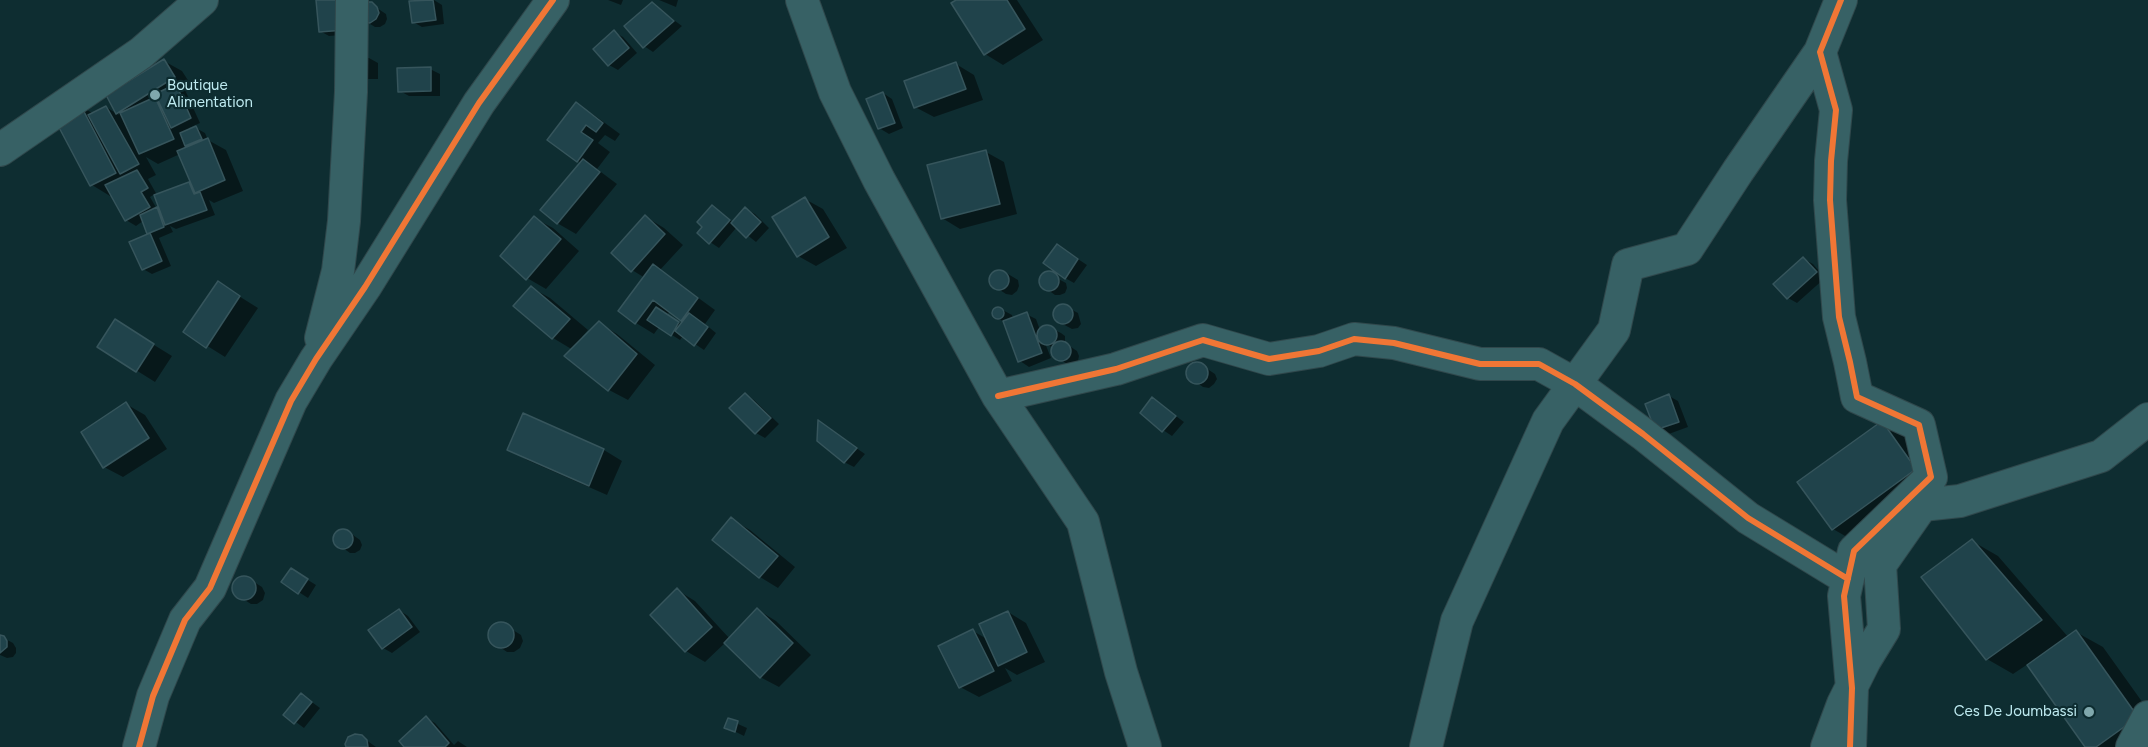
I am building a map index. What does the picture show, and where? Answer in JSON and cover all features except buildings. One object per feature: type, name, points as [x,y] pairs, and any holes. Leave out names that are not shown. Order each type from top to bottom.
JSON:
[{"type":"street","points":[[0,150],[141,53],[202,0]]},
{"type":"street","points":[[316,359],[338,271],[344,221],[351,92],[352,0]]},
{"type":"street","points":[[139,747],[153,696],[185,620],[210,588],[291,402],[479,103],[553,0]]},
{"type":"street","points":[[802,0],[835,92],[879,180],[998,396],[1083,522],[1121,672],[1145,747]]},
{"type":"street","points":[[1426,747],[1457,621],[1548,421],[1614,330],[1628,265],[1687,249],[1820,52],[1841,0]]},
{"type":"street","points":[[1820,52],[1836,110],[1830,200],[1834,281],[1839,317],[1857,397],[1919,425],[1931,477],[1854,551],[1844,596],[1852,688],[1851,747]]},
{"type":"street","points":[[998,396],[1116,369],[1203,340],[1269,358],[1319,351],[1354,339],[1394,343],[1480,364],[1539,364],[1575,384],[1643,434],[1748,518],[1848,579]]},
{"type":"street","points":[[1827,747],[1841,710],[1865,660],[1884,628],[1880,565],[1922,505],[1960,501],[2102,456],[2148,419]]},
{"type":"street","points":[[2132,747],[2148,717]]},
{"type":"cycle path","points":[[139,747],[153,696],[185,620],[210,588],[291,401],[479,103],[553,0]]},
{"type":"cycle path","points":[[1841,0],[1820,52],[1836,110],[1830,200],[1839,317],[1857,397],[1919,425],[1931,477],[1854,551],[1844,596],[1852,688],[1850,747]]},
{"type":"cycle path","points":[[998,396],[1116,369],[1203,340],[1269,359],[1319,351],[1354,339],[1394,343],[1480,364],[1539,364],[1575,384],[1643,434],[1748,518],[1848,579]]},
{"type":"place","name":"Boutique Alimentation","points":[[155,95]]},
{"type":"place","name":"Ces De Joumbassi","points":[[2089,712]]}]
